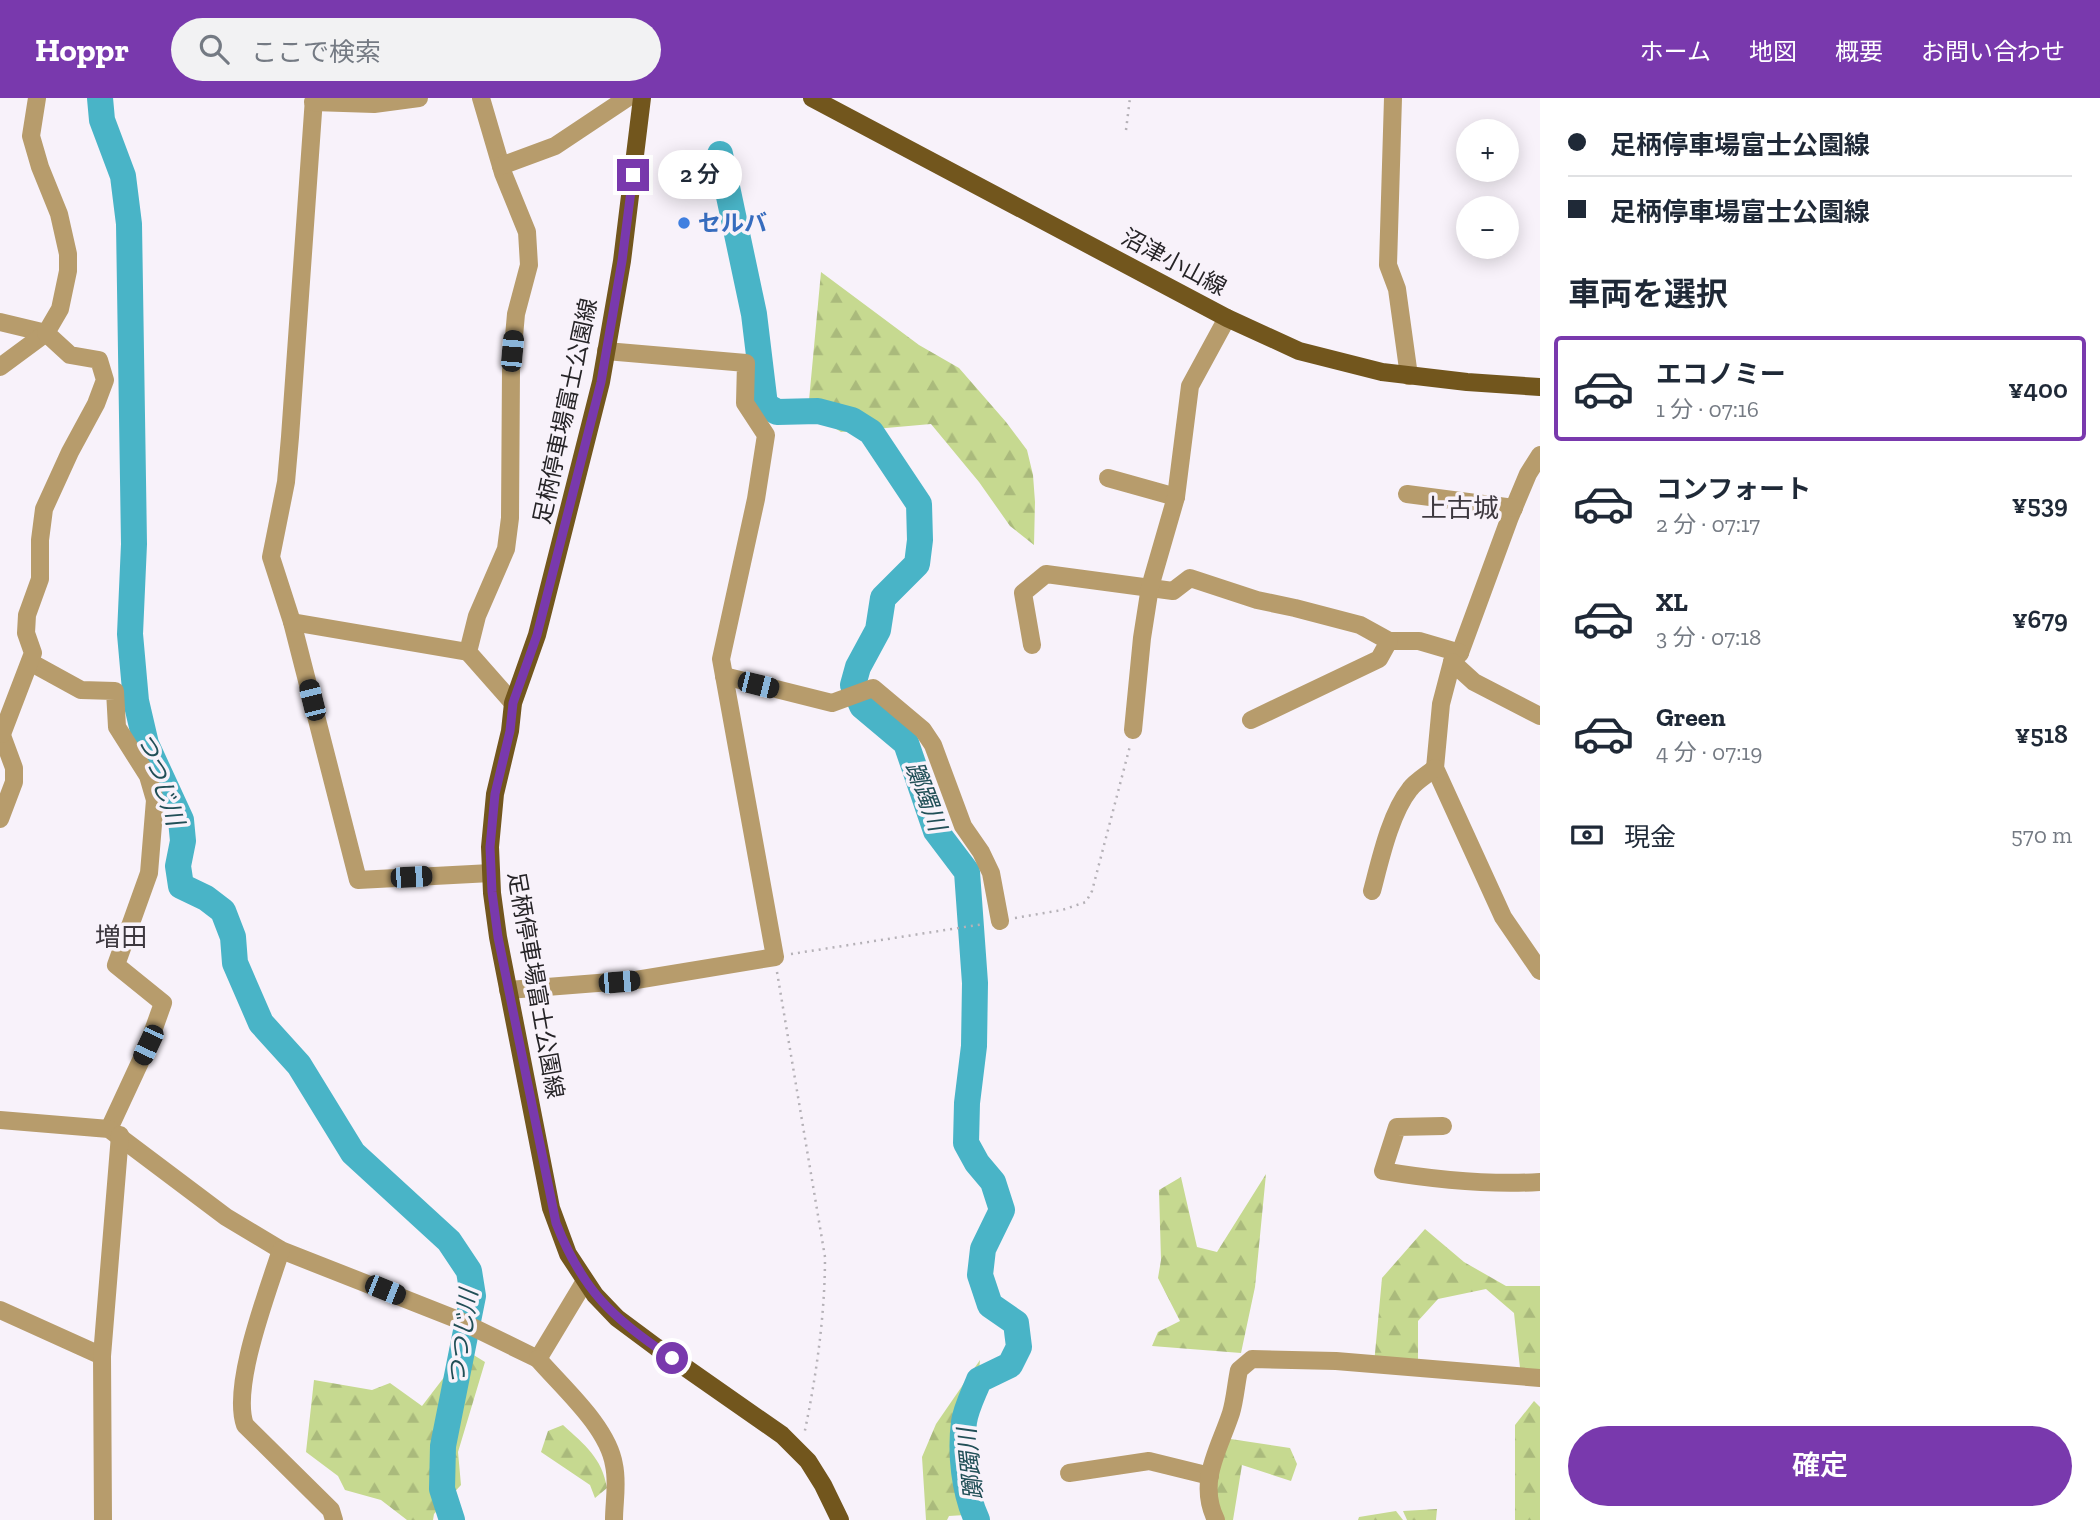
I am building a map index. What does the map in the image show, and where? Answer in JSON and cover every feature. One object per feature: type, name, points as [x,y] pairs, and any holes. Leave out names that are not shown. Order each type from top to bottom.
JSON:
[{"type":"main road","name":"足柄停車場富士公園線","points":[[642,98],[622,261],[592,420],[537,635],[513,703],[510,731],[495,794],[490,847],[498,937],[551,1208],[568,1255],[585,1281],[617,1318],[782,1435],[800,1452],[823,1485],[840,1520]]},
{"type":"main road","name":"沼津小山線","points":[[812,98],[1227,318],[1299,351],[1350,366],[1409,376],[1540,387]]},
{"type":"street","points":[[0,367],[46,333],[60,309],[68,271],[68,254],[59,214],[31,136],[37,98]]},
{"type":"street","points":[[419,98],[374,104],[314,100],[286,482],[271,557],[292,622],[358,880],[491,873]]},
{"type":"street","points":[[468,652],[477,616],[506,549],[510,518],[511,370],[516,314],[529,265],[527,232],[501,166],[481,98]]},
{"type":"street","points":[[501,166],[555,146],[627,98]]},
{"type":"street","points":[[1393,98],[1388,265],[1397,289],[1409,376]]},
{"type":"street","points":[[1133,730],[1150,587],[1176,497],[1190,386],[1227,318]]},
{"type":"street","points":[[0,322],[46,333],[70,355],[99,360],[105,380],[96,404],[44,509],[40,540],[40,579],[27,615],[26,634],[33,653],[1,732],[14,768],[14,782],[0,819]]},
{"type":"street","points":[[508,990],[636,980],[775,957],[721,659],[756,499],[766,435],[745,403],[746,363],[606,351]]},
{"type":"street","points":[[1540,455],[1528,474],[1456,657],[1441,704],[1435,768],[1503,917],[1540,971]]},
{"type":"street","points":[[1108,478],[1176,497]]},
{"type":"street","points":[[1407,494],[1514,508]]},
{"type":"street","points":[[1032,645],[1023,593],[1046,574],[1173,591],[1190,578],[1257,600],[1295,607],[1360,625],[1389,641],[1419,642],[1456,657],[1474,682],[1540,716]]},
{"type":"street","points":[[292,622],[468,652],[513,703]]},
{"type":"street","points":[[1251,720],[1379,659],[1389,641]]},
{"type":"street","points":[[30,662],[81,690],[115,691],[117,727],[148,776],[155,800],[149,873],[116,965],[163,1003],[114,1132],[102,1356],[103,1520]]},
{"type":"street","points":[[724,676],[832,703],[873,688],[923,730],[933,745],[963,826],[982,852],[991,873],[996,922]]},
{"type":"street","points":[[1372,891],[1380,857],[1396,814],[1410,789],[1435,768]]},
{"type":"street","points":[[0,1127],[0,1120],[114,1132],[226,1217],[281,1250],[457,1319],[538,1359],[601,1432],[611,1450],[615,1467],[614,1520]]},
{"type":"street","points":[[1443,1126],[1397,1127],[1383,1171],[1440,1180],[1503,1184],[1540,1182]]},
{"type":"street","points":[[281,1250],[248,1354],[241,1415],[245,1425],[331,1510],[334,1520]]},
{"type":"street","points":[[538,1359],[585,1281]]},
{"type":"street","points":[[0,1310],[102,1356]]},
{"type":"street","points":[[1216,1520],[1208,1499],[1214,1455],[1231,1412],[1239,1370],[1252,1359],[1336,1361],[1540,1378]]},
{"type":"street","points":[[1069,1473],[1149,1461],[1210,1476]]},
{"type":"path","points":[[1126,130],[1130,98]]},
{"type":"path","points":[[800,1452],[812,1394],[825,1257],[775,957],[996,922],[1062,910],[1086,902],[1092,891],[1133,730]]},
{"type":"green space","points":[[821,272],[919,345],[959,368],[1006,422],[1027,450],[1033,475],[1034,545],[1010,526],[979,482],[931,424],[841,432],[808,411]]},
{"type":"green space","points":[[1266,1174],[1255,1287],[1241,1353],[1152,1346],[1158,1332],[1180,1321],[1158,1278],[1161,1260],[1159,1190],[1181,1177],[1197,1247],[1217,1252]]},
{"type":"green space","points":[[1425,1229],[1464,1262],[1506,1286],[1540,1286],[1540,1384],[1521,1377],[1514,1313],[1486,1289],[1438,1299],[1418,1321],[1418,1368],[1374,1364],[1382,1278]]},
{"type":"green space","points":[[451,1341],[485,1362],[458,1452],[461,1485],[434,1514],[433,1520],[407,1520],[381,1500],[345,1490],[338,1476],[306,1452],[314,1380],[372,1390],[390,1383],[422,1406],[445,1376]]},
{"type":"green space","points":[[980,1360],[965,1515],[949,1516],[947,1520],[926,1520],[922,1457],[936,1424]]},
{"type":"green space","points":[[1534,1401],[1540,1407],[1540,1520],[1515,1520],[1515,1425]]},
{"type":"green space","points":[[563,1425],[585,1446],[601,1468],[607,1488],[595,1498],[590,1485],[541,1452],[548,1431]]},
{"type":"green space","points":[[1224,1438],[1290,1448],[1297,1464],[1291,1481],[1242,1465],[1233,1520],[1223,1520],[1212,1513]]},
{"type":"green space","points":[[1437,1509],[1436,1520],[1407,1520],[1403,1511]]},
{"type":"green space","points":[[1396,1511],[1403,1520],[1358,1520],[1359,1517]]},
{"type":"waterway","name":"つつじ川","points":[[100,98],[102,120],[123,176],[129,224],[134,544],[130,634],[136,701],[146,744],[181,820],[183,841],[178,866],[181,886],[206,898],[223,911],[233,937],[235,963],[261,1023],[299,1065],[353,1153],[449,1241],[469,1271],[473,1296],[443,1446],[442,1489],[452,1520]]},
{"type":"waterway","name":"躑躅川","points":[[720,154],[754,314],[765,405],[777,412],[818,411],[852,420],[871,432],[919,504],[920,540],[917,564],[883,598],[878,630],[858,667],[853,685],[862,706],[906,743],[936,831],[967,872],[975,983],[974,1046],[967,1103],[966,1143],[977,1163],[993,1182],[1002,1210],[983,1249],[980,1275],[990,1305],[1016,1323],[1019,1347],[1010,1365],[979,1380],[965,1417],[964,1472],[977,1520]]},
{"type":"place","name":"セルバ","points":[[684,223]]},
{"type":"district","name":"上古城","points":[[1460,508]]},
{"type":"district","name":"増田","points":[[121,937]]},
{"type":"route","points":[[633,175],[622,261],[601,382],[537,635],[513,703],[510,731],[495,794],[490,847],[498,937],[556,1223],[568,1255],[595,1295],[617,1318],[672,1358]]}]
